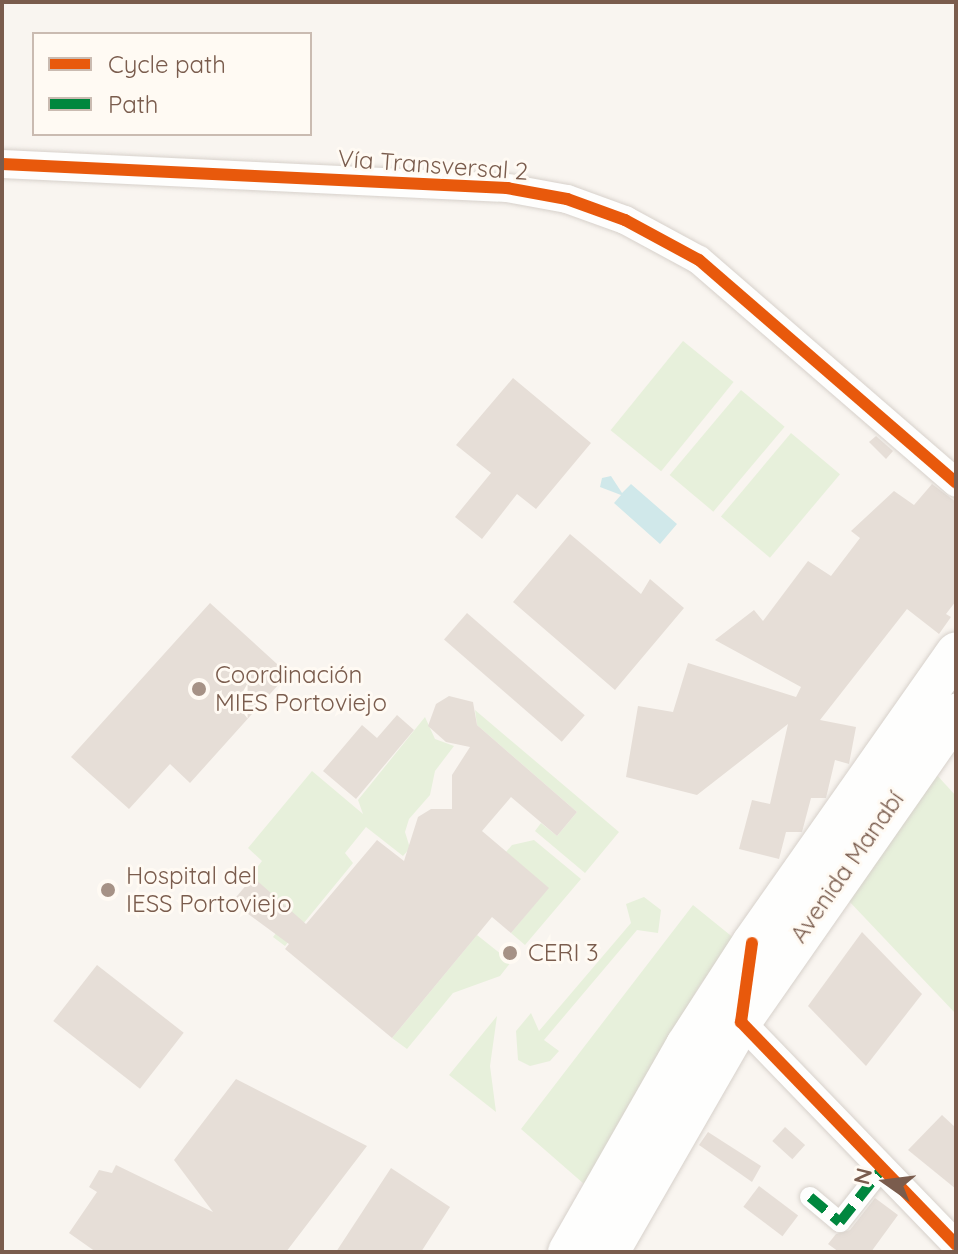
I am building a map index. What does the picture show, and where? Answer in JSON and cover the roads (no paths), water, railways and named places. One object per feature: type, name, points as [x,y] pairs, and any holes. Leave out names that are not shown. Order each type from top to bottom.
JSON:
[{"type":"main road","name":"Avenida Manabí","points":[[568,1252],[686,1045],[752,943],[956,653]]},
{"type":"main road","name":"Avenida Manabí","points":[[609,1252],[741,1022],[956,714]]},
{"type":"street","name":"Vía Transversal 2","points":[[2,164],[507,188],[567,199],[625,220],[699,260],[956,483]]},
{"type":"street","name":"Avenida Manabí","points":[[741,1022],[752,943]]},
{"type":"street","points":[[741,1022],[882,1169],[947,1244]]},
{"type":"street","points":[[810,1197],[840,1222],[882,1169]]},
{"type":"water","points":[[611,476],[622,493],[631,484],[677,524],[660,544],[614,503],[621,495],[600,487],[602,478]]},
{"type":"place","name":"Coordinación MIES Portoviejo","points":[[199,689]]},
{"type":"place","name":"Hospital del IESS Portoviejo","points":[[108,890]]},
{"type":"place","name":"CERI 3","points":[[510,953]]}]
